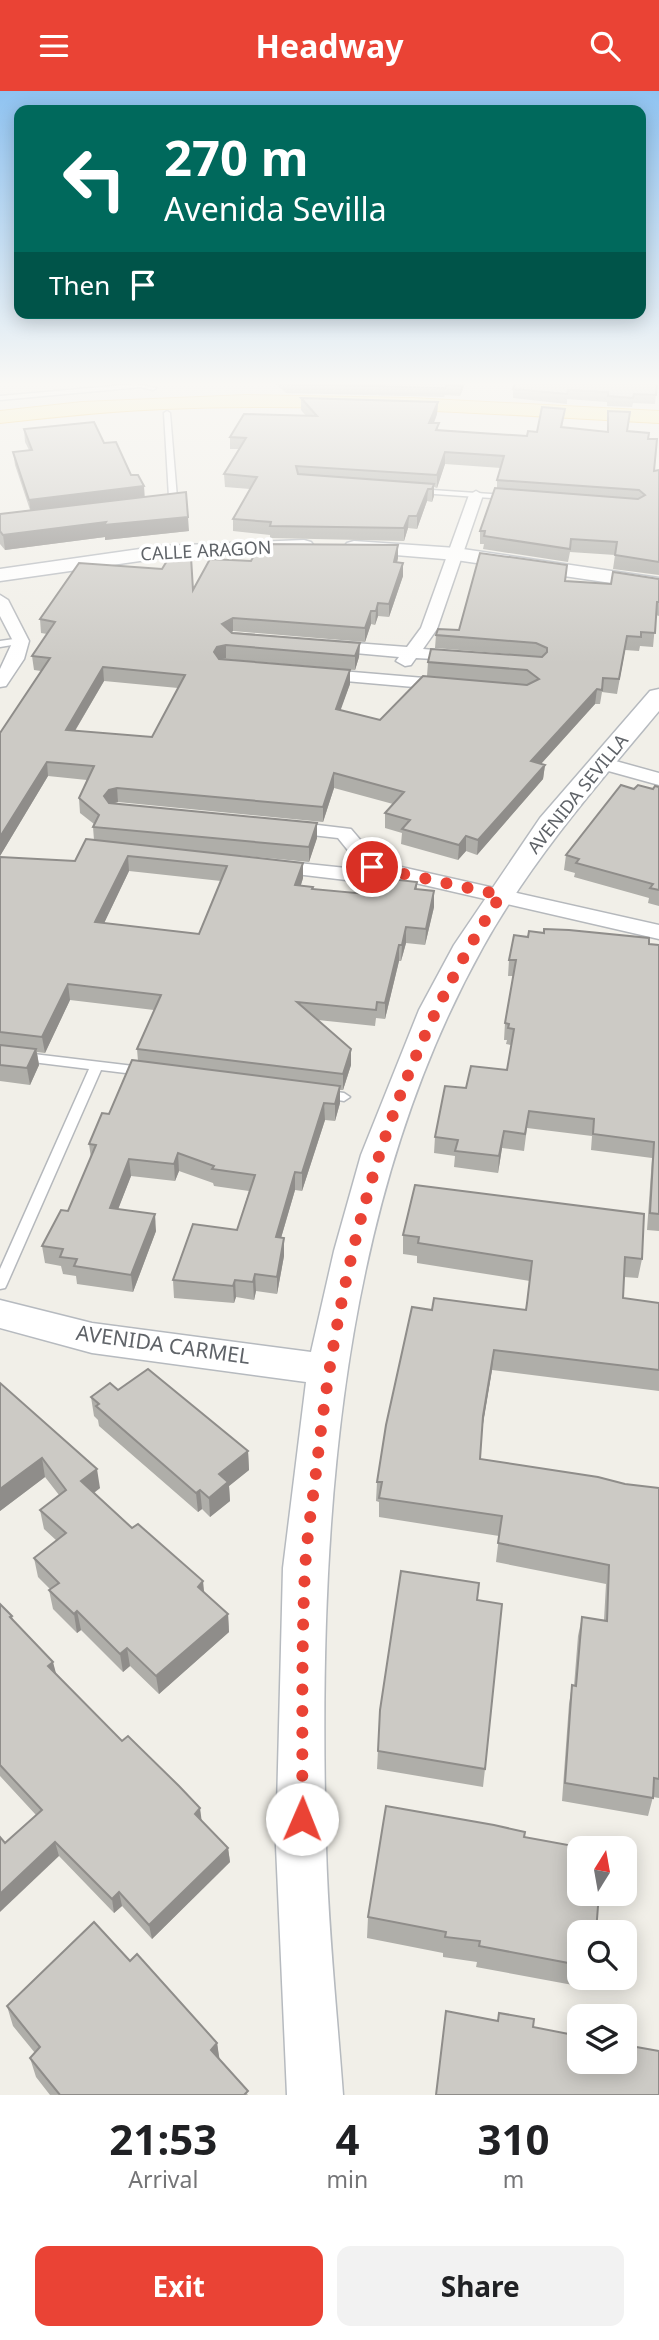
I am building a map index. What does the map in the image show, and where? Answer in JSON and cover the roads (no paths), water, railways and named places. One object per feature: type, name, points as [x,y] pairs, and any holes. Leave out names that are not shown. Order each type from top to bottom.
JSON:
[{"type":"street","points":[[395,681],[410,652],[429,629],[476,495]]},
{"type":"street","name":"CALLE ARAGON","points":[[0,575],[139,555],[239,547],[366,548],[456,554],[659,584]]},
{"type":"street","points":[[0,600],[20,641],[15,659],[0,682]]},
{"type":"street","points":[[315,645],[479,658]]},
{"type":"street","points":[[304,673],[461,686]]},
{"type":"street","name":"AVENIDA SEVILLA","points":[[315,2095],[301,1846],[305,1568],[327,1369],[352,1251],[378,1155],[435,1010],[469,945],[550,824],[659,696]]},
{"type":"street","points":[[601,763],[659,779]]},
{"type":"street","points":[[264,825],[344,833],[372,867]]},
{"type":"street","points":[[249,864],[346,874],[372,867],[659,932]]},
{"type":"street","name":"AVENIDA CARMEL","points":[[0,1314],[92,1338],[327,1369]]},
{"type":"lane","points":[[161,505],[173,498],[170,478]]},
{"type":"lane","points":[[408,490],[516,498]]},
{"type":"lane","points":[[0,644],[20,641]]},
{"type":"lane","points":[[0,1053],[152,1072]]},
{"type":"lane","points":[[0,1284],[97,1065]]},
{"type":"lane","points":[[303,1091],[344,1097]]}]
